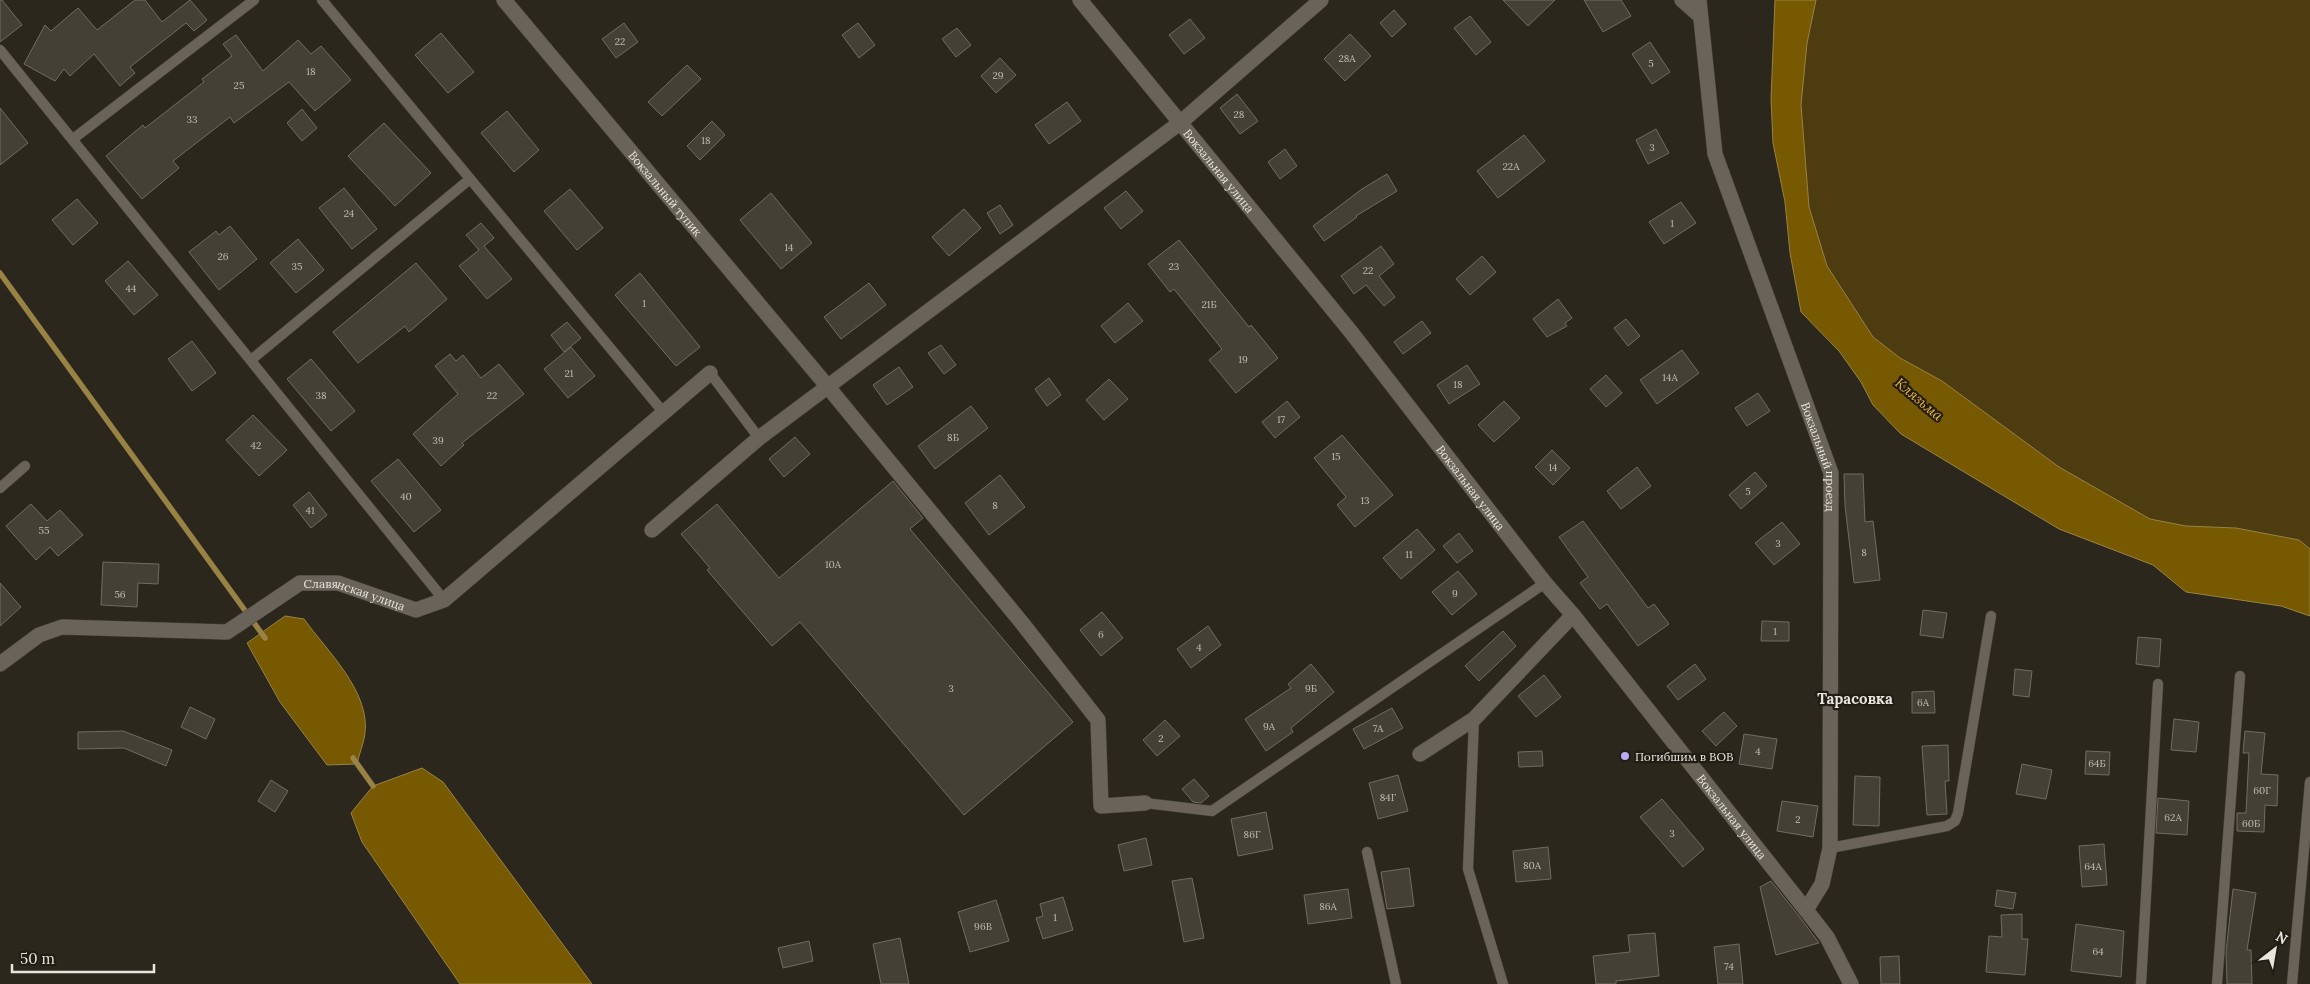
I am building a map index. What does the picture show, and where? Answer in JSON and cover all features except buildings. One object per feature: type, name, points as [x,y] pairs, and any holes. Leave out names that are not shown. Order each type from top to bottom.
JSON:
[{"type":"street","name":"Вокзальный тупик","points":[[504,0],[828,387],[1022,623],[1098,720],[1101,806],[1145,803]]},
{"type":"street","name":"Вокзальная улица","points":[[1080,0],[1351,332],[1545,583],[1573,615],[1806,910],[1827,937],[1851,984]]},
{"type":"street","points":[[652,530],[759,438],[1181,122],[1321,0]]},
{"type":"street","points":[[1682,0],[1699,16]]},
{"type":"street","name":"Вокзальный проезд","points":[[1699,0],[1699,16],[1715,154],[1831,473],[1830,848],[1822,884],[1806,910]]},
{"type":"street","name":"Славянская улица","points":[[1,662],[39,635],[62,627],[227,632],[300,583],[338,583],[416,610],[444,600],[710,373]]},
{"type":"street","points":[[1420,754],[1474,719],[1573,615]]},
{"type":"lane","points":[[73,140],[254,0]]},
{"type":"lane","points":[[322,0],[664,413]]},
{"type":"lane","points":[[0,50],[444,600]]},
{"type":"lane","points":[[251,360],[470,179]]},
{"type":"lane","points":[[710,373],[759,438]]},
{"type":"lane","points":[[0,488],[25,466]]},
{"type":"lane","points":[[1145,803],[1212,811],[1545,583]]},
{"type":"lane","points":[[1830,848],[1947,826],[1955,821],[1958,813],[1991,616]]},
{"type":"lane","points":[[2217,984],[2240,676]]},
{"type":"lane","points":[[2141,984],[2158,684]]},
{"type":"lane","points":[[1474,719],[1468,870],[1503,984]]},
{"type":"lane","points":[[2292,984],[2310,782]]},
{"type":"lane","points":[[1367,852],[1396,984]]},
{"type":"shaded area","points":[[1816,0],[2310,0],[2310,549],[2299,540],[2236,528],[2186,526],[2150,519],[2059,467],[1942,381],[1900,358],[1873,337],[1827,266],[1809,207],[1801,105],[1807,43]]},
{"type":"water","name":"Клязьма","points":[[1775,0],[1816,0],[1807,43],[1801,105],[1809,207],[1827,266],[1873,337],[1900,358],[1942,381],[2059,467],[2150,519],[2186,526],[2236,528],[2299,540],[2310,549],[2310,616],[2281,606],[2186,592],[2153,565],[2059,529],[1901,434],[1873,405],[1861,382],[1839,351],[1801,312],[1790,253],[1785,202],[1773,143],[1771,99]]},
{"type":"water","points":[[285,616],[304,619],[335,658],[354,687],[365,717],[365,733],[357,764],[327,765],[280,702],[247,643]]},
{"type":"water","points":[[422,768],[443,782],[592,984],[460,984],[362,842],[351,813],[373,786]]},
{"type":"waterway","points":[[0,273],[265,638]]},
{"type":"waterway","points":[[353,758],[373,786]]},
{"type":"place","name":"Погибшим в ВОВ","points":[[1625,756]]},
{"type":"district","name":"Тарасовка","points":[[1855,698]]}]
